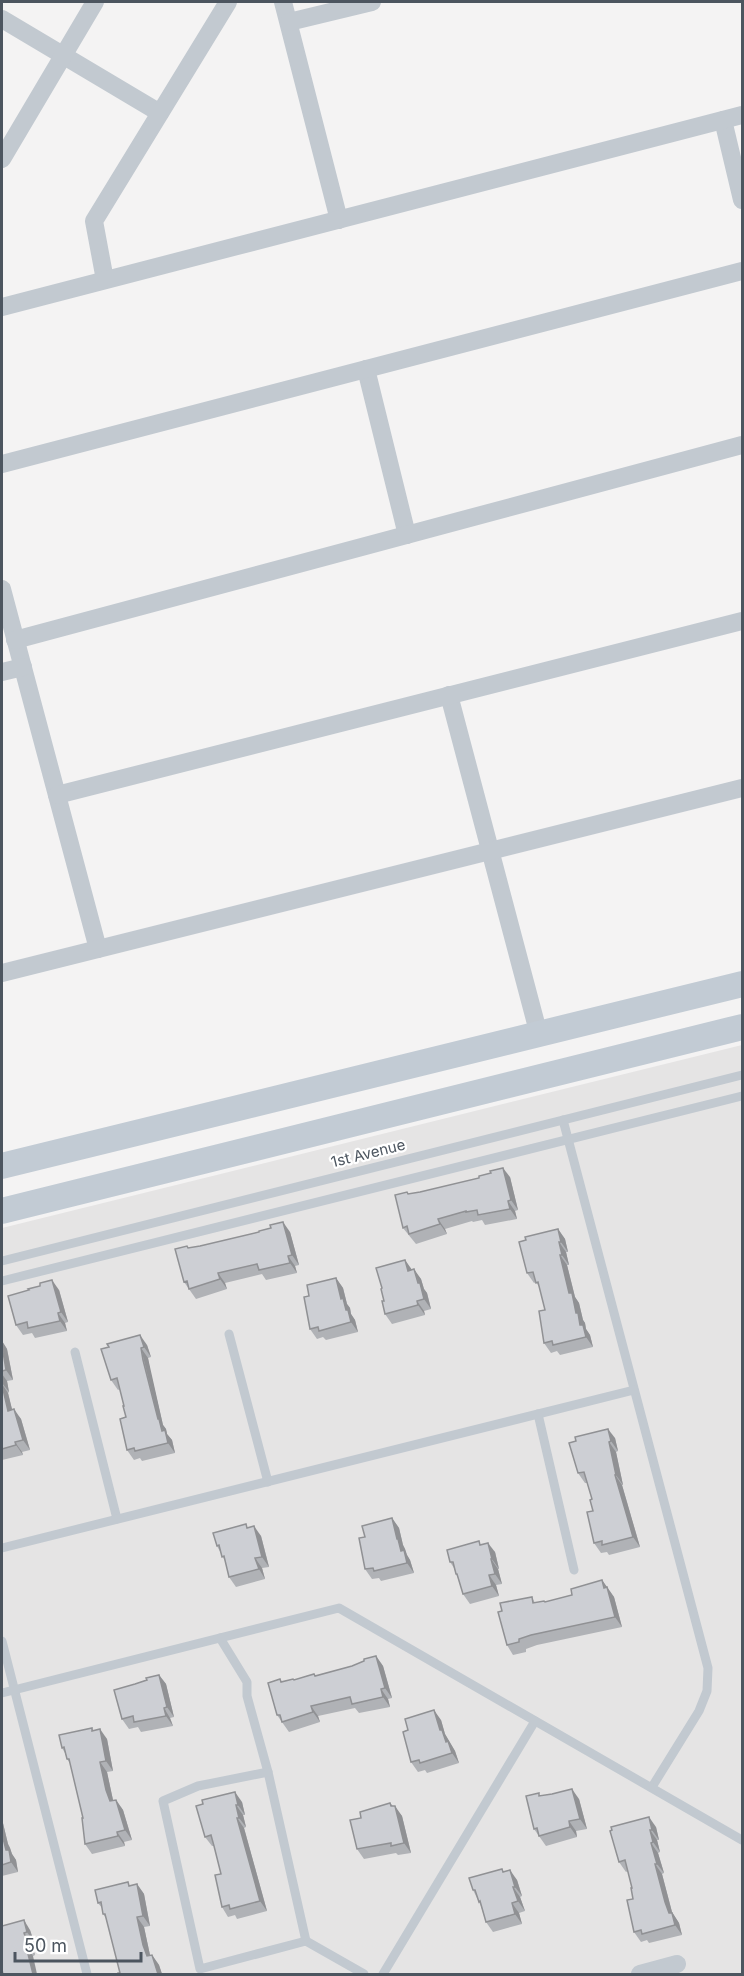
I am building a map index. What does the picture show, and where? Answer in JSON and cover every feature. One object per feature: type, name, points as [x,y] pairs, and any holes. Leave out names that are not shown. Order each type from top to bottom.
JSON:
[{"type":"main road","points":[[2,1166],[742,984]]},
{"type":"main road","points":[[2,1211],[742,1027]]},
{"type":"street","points":[[2,159],[95,2]]},
{"type":"street","points":[[105,280],[94,221],[228,2]]},
{"type":"street","points":[[283,2],[339,220]]},
{"type":"street","points":[[289,22],[372,2]]},
{"type":"street","points":[[2,19],[160,113]]},
{"type":"street","points":[[3,300],[105,280],[742,115]]},
{"type":"street","points":[[723,120],[742,200]]},
{"type":"street","points":[[2,464],[742,271]]},
{"type":"street","points":[[366,369],[406,535]]},
{"type":"street","points":[[15,640],[742,445]]},
{"type":"street","points":[[2,589],[98,949]]},
{"type":"street","points":[[57,795],[742,621]]},
{"type":"street","points":[[2,672],[22,667]]},
{"type":"street","points":[[449,695],[539,1035]]},
{"type":"street","points":[[2,973],[742,788]]},
{"type":"street","points":[[640,1974],[677,1964]]},
{"type":"lane","name":"1st Avenue","points":[[2,1261],[742,1075]]},
{"type":"lane","points":[[2,1281],[742,1096]]},
{"type":"lane","points":[[563,1120],[708,1668],[707,1691],[699,1711],[652,1787]]},
{"type":"lane","points":[[229,1334],[268,1482]]},
{"type":"lane","points":[[75,1352],[117,1519]]},
{"type":"lane","points":[[2,1548],[634,1390]]},
{"type":"lane","points":[[538,1414],[574,1570]]},
{"type":"lane","points":[[2,1693],[339,1608],[742,1840]]},
{"type":"lane","points":[[220,1638],[247,1682],[247,1696],[268,1772],[306,1941]]},
{"type":"lane","points":[[2,1641],[87,1974]]},
{"type":"lane","points":[[383,1974],[536,1721]]},
{"type":"lane","points":[[268,1772],[198,1786],[163,1802],[200,1969],[306,1941],[364,1974]]},
{"type":"shaded area","points":[[742,1045],[742,1974],[2,1974],[2,1228]]},
{"type":"building","points":[[503,1168],[511,1200],[508,1201],[510,1209],[478,1215],[477,1210],[466,1211],[438,1219],[440,1224],[409,1234],[407,1226],[403,1228],[395,1195],[420,1192],[479,1178],[479,1176],[491,1173],[490,1171]]},
{"type":"building","points":[[283,1222],[292,1255],[288,1256],[290,1263],[259,1270],[257,1264],[218,1273],[220,1279],[189,1289],[187,1281],[184,1282],[175,1249],[200,1246],[259,1232],[271,1228],[270,1225]]},
{"type":"building","points":[[558,1229],[562,1255],[560,1255],[569,1293],[572,1293],[576,1313],[578,1313],[580,1325],[583,1325],[586,1337],[553,1345],[552,1341],[544,1343],[539,1311],[545,1310],[538,1282],[536,1283],[533,1272],[527,1273],[519,1242],[526,1240],[525,1237]]},
{"type":"building","points":[[405,1260],[408,1271],[414,1269],[424,1299],[417,1301],[418,1305],[385,1314],[382,1288],[376,1268]]},
{"type":"building","points":[[336,1278],[341,1299],[343,1298],[351,1322],[319,1331],[318,1327],[310,1329],[304,1297],[309,1296],[307,1285]]},
{"type":"building","points":[[52,1280],[61,1312],[58,1313],[60,1321],[28,1328],[27,1322],[16,1325],[8,1296]]},
{"type":"building","points":[[140,1335],[144,1347],[141,1348],[143,1360],[158,1419],[162,1431],[165,1430],[168,1443],[135,1451],[134,1448],[127,1450],[120,1419],[126,1417],[117,1378],[111,1380],[101,1349],[109,1347],[107,1344]]},
{"type":"building","points":[[2,1346],[6,1370],[2,1371]]},
{"type":"building","points":[[2,1385],[8,1411],[14,1409],[23,1440],[15,1442],[16,1445],[2,1449]]},
{"type":"building","points":[[608,1429],[615,1475],[633,1537],[602,1545],[602,1541],[594,1543],[587,1512],[593,1511],[590,1500],[592,1499],[584,1472],[578,1473],[569,1443],[576,1441],[575,1437]]},
{"type":"building","points":[[392,1518],[401,1551],[404,1550],[407,1563],[374,1571],[373,1568],[365,1569],[359,1538],[365,1537],[362,1526]]},
{"type":"building","points":[[246,1524],[247,1528],[254,1526],[262,1557],[255,1558],[259,1569],[229,1577],[224,1556],[222,1557],[213,1533]]},
{"type":"building","points":[[479,1541],[480,1545],[488,1543],[495,1574],[489,1575],[492,1586],[463,1594],[447,1550]]},
{"type":"building","points":[[602,1580],[604,1588],[607,1587],[615,1617],[531,1635],[519,1639],[519,1642],[507,1645],[498,1612],[502,1611],[500,1603],[532,1597],[533,1603],[545,1602],[572,1595],[571,1589]]},
{"type":"building","points":[[376,1656],[385,1688],[381,1689],[383,1697],[352,1704],[350,1697],[311,1706],[313,1712],[282,1722],[280,1715],[277,1715],[268,1683],[280,1679],[281,1682],[314,1674],[315,1676],[352,1666],[364,1659]]},
{"type":"building","points":[[159,1675],[167,1707],[164,1708],[166,1716],[134,1722],[133,1716],[122,1719],[114,1690]]},
{"type":"building","points":[[434,1710],[440,1730],[446,1742],[448,1741],[452,1753],[420,1763],[419,1760],[411,1762],[403,1732],[408,1730],[405,1719]]},
{"type":"building","points":[[92,1728],[92,1731],[100,1729],[106,1761],[100,1762],[106,1790],[110,1801],[116,1800],[125,1830],[117,1832],[118,1836],[85,1844],[83,1818],[69,1759],[67,1759],[64,1747],[62,1748],[59,1735]]},
{"type":"building","points":[[572,1789],[580,1819],[569,1821],[570,1827],[539,1836],[537,1828],[534,1829],[526,1796],[539,1793],[539,1796]]},
{"type":"building","points":[[235,1792],[239,1818],[237,1818],[260,1901],[230,1909],[229,1905],[222,1907],[215,1875],[221,1874],[214,1846],[211,1835],[205,1837],[196,1806],[203,1804],[202,1800]]},
{"type":"building","points":[[390,1803],[391,1806],[395,1806],[404,1843],[357,1849],[350,1820],[361,1818],[360,1812]]},
{"type":"building","points":[[649,1817],[653,1842],[651,1843],[657,1864],[655,1864],[665,1902],[669,1913],[672,1913],[675,1925],[642,1934],[641,1930],[634,1932],[627,1900],[633,1899],[632,1888],[625,1860],[619,1862],[610,1831],[611,1827]]},
{"type":"building","points":[[2,1839],[6,1850],[9,1850],[11,1862],[2,1865]]},
{"type":"building","points":[[502,1869],[503,1872],[510,1870],[515,1887],[513,1887],[518,1901],[512,1903],[515,1914],[486,1922],[480,1901],[469,1878]]},
{"type":"building","points":[[128,1882],[129,1886],[137,1884],[143,1916],[137,1917],[143,1945],[147,1956],[152,1955],[158,1974],[118,1974],[120,1973],[105,1914],[103,1914],[101,1902],[98,1903],[95,1890]]},
{"type":"building","points":[[24,1920],[27,1932],[24,1933],[28,1945],[26,1946],[33,1974],[3,1974],[2,1926]]}]
